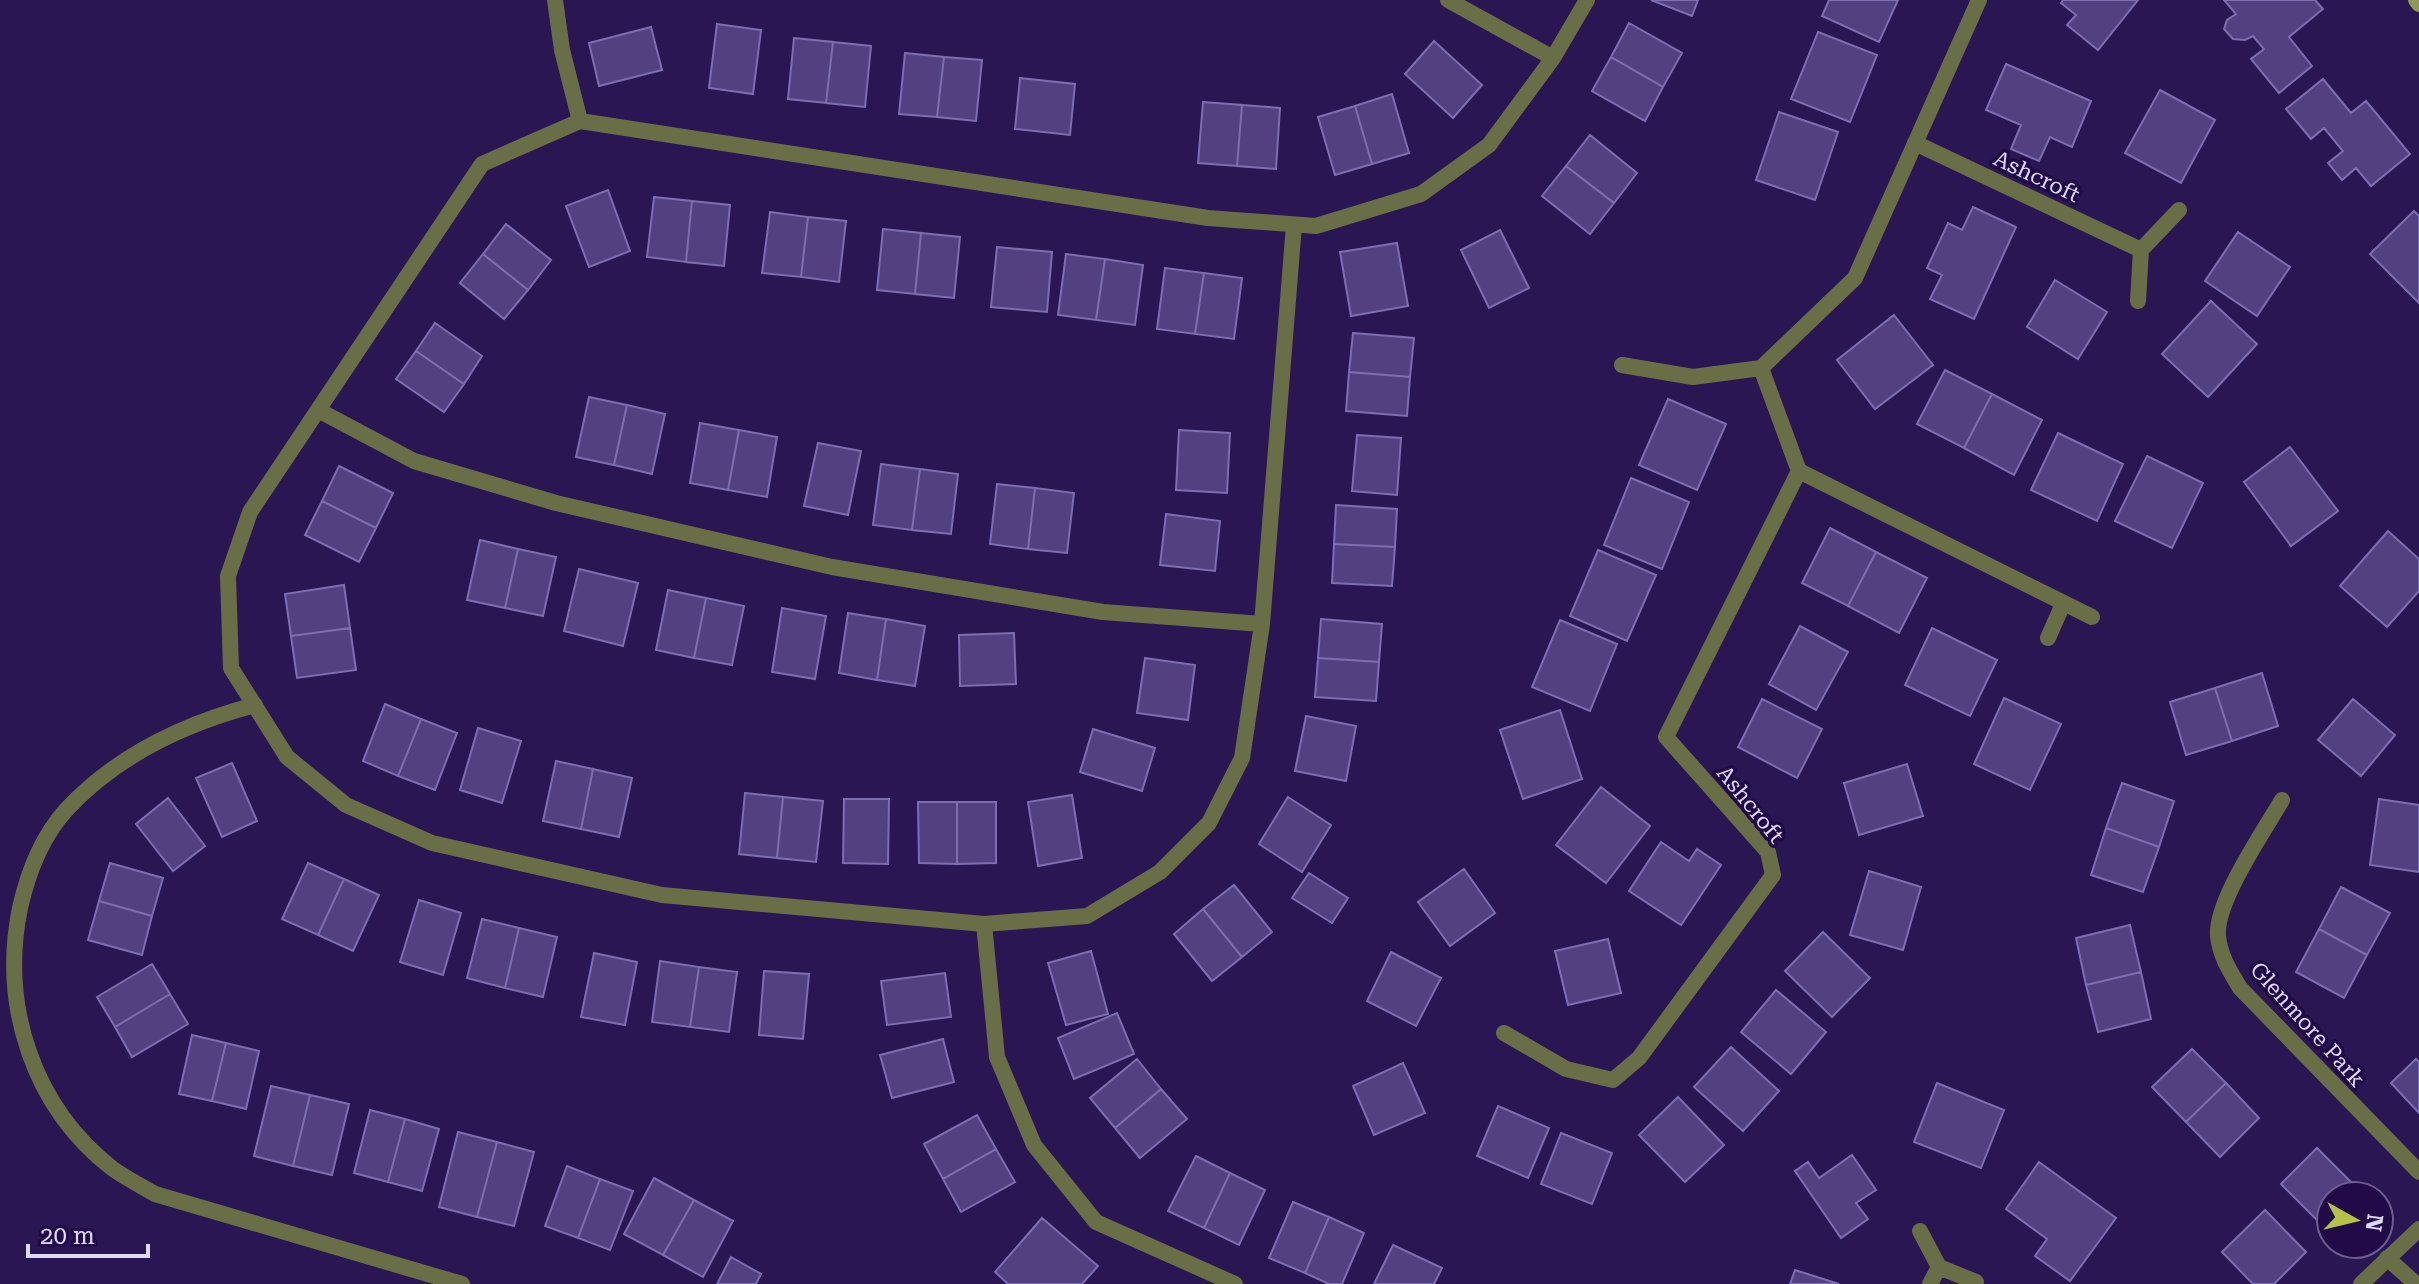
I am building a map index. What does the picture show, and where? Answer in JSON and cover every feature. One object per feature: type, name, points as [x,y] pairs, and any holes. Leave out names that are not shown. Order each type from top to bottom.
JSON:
[{"type":"street","points":[[555,0],[562,50],[580,121]]},
{"type":"street","points":[[1448,0],[1553,58]]},
{"type":"street","points":[[1294,225],[1262,624],[1242,758],[1209,823],[1160,872],[1087,916],[984,924],[662,895],[432,843],[346,805],[287,757],[231,668],[228,576],[250,512],[482,164],[580,121],[1208,218],[1316,226],[1421,194],[1489,145],[1553,58],[1587,0]]},
{"type":"street","points":[[1622,365],[1693,377],[1761,368],[1855,278],[1979,0]]},
{"type":"street","name":"Ashcroft","points":[[1915,143],[2141,250]]},
{"type":"street","points":[[2138,301],[2141,250],[2179,210]]},
{"type":"street","points":[[1761,368],[1799,471],[2092,617]]},
{"type":"street","points":[[318,410],[414,461],[556,503],[832,567],[1103,612],[1262,624]]},
{"type":"street","name":"Ashcroft","points":[[1504,1033],[1566,1069],[1613,1080],[1639,1058],[1773,875],[1768,852],[1666,737],[1799,471]]},
{"type":"street","points":[[2048,638],[2063,604]]},
{"type":"street","points":[[255,705],[208,718],[160,738],[113,768],[66,810],[42,842],[25,886],[16,929],[13,980],[22,1039],[43,1086],[78,1134],[114,1169],[155,1194],[462,1284]]},
{"type":"street","name":"Glenmore Park","points":[[2282,800],[2221,911],[2218,933],[2222,956],[2240,988],[2419,1172]]},
{"type":"street","points":[[984,924],[997,1057],[1034,1145],[1096,1222],[1235,1284]]},
{"type":"street","points":[[2395,1251],[2419,1229]]},
{"type":"street","points":[[1920,1231],[1939,1267],[1976,1282]]},
{"type":"street","points":[[2361,1284],[2385,1260]]},
{"type":"street","points":[[2389,1260],[2416,1284]]},
{"type":"street","points":[[1930,1284],[1939,1267]]},
{"type":"building","points":[[1651,0],[1698,0],[1692,16]]},
{"type":"building","points":[[1829,0],[1898,0],[1879,42],[1822,16]]},
{"type":"building","points":[[2063,0],[2138,0],[2098,50],[2067,25],[2076,15],[2061,3]]},
{"type":"building","points":[[2224,0],[2315,0],[2323,9],[2289,37],[2312,66],[2279,93],[2251,59],[2264,49],[2253,36],[2245,40],[2233,39],[2224,29],[2227,20],[2236,14]]},
{"type":"building","points":[[1629,23],[1682,53],[1663,87],[1611,57]]},
{"type":"building","points":[[717,24],[761,30],[753,94],[709,88]]},
{"type":"building","points":[[651,27],[662,70],[599,86],[589,43]]},
{"type":"building","points":[[1818,32],[1877,55],[1850,122],[1791,99]]},
{"type":"building","points":[[794,38],[833,42],[826,103],[788,99]]},
{"type":"building","points":[[1434,41],[1482,85],[1453,118],[1405,74]]},
{"type":"building","points":[[833,42],[871,46],[865,107],[826,103]]},
{"type":"building","points":[[905,53],[944,57],[937,117],[899,114]]},
{"type":"building","points":[[944,57],[982,60],[976,121],[937,117]]},
{"type":"building","points":[[1611,57],[1663,87],[1645,121],[1592,91]]},
{"type":"building","points":[[2006,64],[2091,101],[2072,147],[2050,137],[2039,161],[2011,149],[2021,125],[1986,110]]},
{"type":"building","points":[[1020,78],[1075,84],[1070,135],[1015,129]]},
{"type":"building","points":[[2323,79],[2351,113],[2366,101],[2410,154],[2371,186],[2356,168],[2342,180],[2328,163],[2343,151],[2324,128],[2311,139],[2286,109]]},
{"type":"building","points":[[2160,90],[2215,120],[2181,183],[2125,153]]},
{"type":"building","points":[[1392,94],[1409,153],[1372,164],[1355,106]]},
{"type":"building","points":[[1203,102],[1242,105],[1237,166],[1198,163]]},
{"type":"building","points":[[1242,105],[1280,108],[1276,169],[1237,166]]},
{"type":"building","points":[[1355,106],[1372,164],[1335,175],[1318,117]]},
{"type":"building","points":[[1779,112],[1838,132],[1815,200],[1756,180]]},
{"type":"building","points":[[1590,135],[1637,173],[1614,203],[1566,166]]},
{"type":"building","points":[[1566,166],[1614,203],[1590,234],[1542,196]]},
{"type":"building","points":[[608,190],[630,251],[589,267],[566,206]]},
{"type":"building","points":[[654,197],[692,201],[686,262],[647,257]]},
{"type":"building","points":[[692,201],[730,205],[724,266],[686,262]]},
{"type":"building","points":[[1973,207],[2016,227],[1974,319],[1930,299],[1942,275],[1927,268],[1948,223],[1962,230]]},
{"type":"building","points":[[2414,211],[2419,216],[2419,303],[2370,254]]},
{"type":"building","points":[[770,212],[808,217],[801,277],[762,273]]},
{"type":"building","points":[[808,217],[846,221],[839,282],[801,277]]},
{"type":"building","points":[[506,224],[551,260],[528,290],[483,254]]},
{"type":"building","points":[[883,229],[921,233],[915,294],[877,290]]},
{"type":"building","points":[[1500,230],[1529,288],[1489,308],[1461,250]]},
{"type":"building","points":[[2238,232],[2290,267],[2257,316],[2205,281]]},
{"type":"building","points":[[921,233],[960,237],[954,298],[915,294]]},
{"type":"building","points":[[1397,243],[1408,306],[1351,316],[1340,252]]},
{"type":"building","points":[[997,247],[1052,252],[1047,312],[991,307]]},
{"type":"building","points":[[483,254],[528,290],[504,319],[460,283]]},
{"type":"building","points":[[1066,254],[1105,259],[1096,320],[1058,315]]},
{"type":"building","points":[[1105,259],[1143,265],[1135,325],[1096,320]]},
{"type":"building","points":[[1165,268],[1204,273],[1195,334],[1157,329]]},
{"type":"building","points":[[1204,273],[1242,278],[1234,339],[1195,334]]},
{"type":"building","points":[[2055,280],[2107,312],[2078,359],[2027,327]]},
{"type":"building","points":[[2211,301],[2257,344],[2208,397],[2162,354]]},
{"type":"building","points":[[1894,315],[1933,365],[1875,409],[1837,360]]},
{"type":"building","points":[[435,323],[482,356],[464,384],[416,351]]},
{"type":"building","points":[[1353,333],[1414,338],[1410,377],[1349,372]]},
{"type":"building","points":[[416,351],[464,384],[444,412],[396,379]]},
{"type":"building","points":[[1945,370],[1992,394],[1964,448],[1917,424]]},
{"type":"building","points":[[1349,372],[1410,377],[1407,416],[1346,411]]},
{"type":"building","points":[[1992,394],[2042,420],[2014,475],[1964,448]]},
{"type":"building","points":[[589,397],[627,405],[614,465],[576,457]]},
{"type":"building","points":[[1668,399],[1726,424],[1697,490],[1639,465]]},
{"type":"building","points":[[627,405],[665,414],[652,474],[614,465]]},
{"type":"building","points":[[700,423],[739,430],[728,490],[690,483]]},
{"type":"building","points":[[739,430],[777,437],[767,497],[728,490]]},
{"type":"building","points":[[1179,430],[1230,433],[1227,493],[1176,490]]},
{"type":"building","points":[[2058,433],[2123,464],[2097,521],[2031,490]]},
{"type":"building","points":[[1357,435],[1401,438],[1397,495],[1352,491]]},
{"type":"building","points":[[818,443],[861,451],[848,515],[804,506]]},
{"type":"building","points":[[2290,447],[2338,511],[2291,546],[2244,482]]},
{"type":"building","points":[[2147,456],[2203,483],[2172,548],[2115,521]]},
{"type":"building","points":[[881,464],[920,469],[912,530],[873,525]]},
{"type":"building","points":[[339,466],[393,493],[376,528],[322,501]]},
{"type":"building","points":[[920,469],[958,474],[951,534],[912,530]]},
{"type":"building","points":[[1631,478],[1689,502],[1662,569],[1604,545]]},
{"type":"building","points":[[997,484],[1035,488],[1028,549],[990,544]]},
{"type":"building","points":[[1035,488],[1074,493],[1067,553],[1028,549]]},
{"type":"building","points":[[322,501],[376,528],[359,562],[305,535]]},
{"type":"building","points":[[1336,505],[1397,509],[1395,547],[1334,544]]},
{"type":"building","points":[[1166,514],[1220,521],[1215,571],[1160,565]]},
{"type":"building","points":[[1830,528],[1876,552],[1848,606],[1802,583]]},
{"type":"building","points":[[2388,531],[2419,559],[2419,591],[2387,627],[2340,586]]},
{"type":"building","points":[[480,540],[518,549],[505,608],[467,600]]},
{"type":"building","points":[[1334,544],[1395,547],[1392,586],[1332,583]]},
{"type":"building","points":[[518,549],[556,557],[543,616],[505,608]]},
{"type":"building","points":[[1598,550],[1656,575],[1627,641],[1570,616]]},
{"type":"building","points":[[1876,552],[1927,578],[1899,633],[1848,606]]},
{"type":"building","points":[[579,569],[638,583],[623,646],[564,631]]},
{"type":"building","points":[[344,585],[350,628],[291,636],[285,594]]},
{"type":"building","points":[[668,590],[706,598],[694,658],[656,650]]},
{"type":"building","points":[[706,598],[744,606],[732,665],[694,658]]},
{"type":"building","points":[[782,608],[826,616],[815,679],[772,672]]},
{"type":"building","points":[[848,613],[886,619],[877,680],[839,673]]},
{"type":"building","points":[[886,619],[925,626],[915,686],[877,680]]},
{"type":"building","points":[[1321,619],[1382,624],[1379,662],[1318,658]]},
{"type":"building","points":[[1560,620],[1617,644],[1590,711],[1532,687]]},
{"type":"building","points":[[1800,626],[1848,652],[1816,710],[1769,684]]},
{"type":"building","points":[[350,628],[356,670],[297,678],[291,636]]},
{"type":"building","points":[[1932,628],[1997,660],[1970,716],[1905,685]]},
{"type":"building","points":[[1014,633],[1016,684],[960,686],[959,635]]},
{"type":"building","points":[[1145,658],[1195,665],[1188,720],[1137,713]]},
{"type":"building","points":[[1318,658],[1379,662],[1376,701],[1315,697]]},
{"type":"building","points":[[2262,673],[2278,726],[2232,741],[2215,688]]},
{"type":"building","points":[[2215,688],[2232,741],[2186,755],[2170,702]]},
{"type":"building","points":[[2004,698],[2061,724],[2030,790],[1974,764]]},
{"type":"building","points":[[1762,699],[1822,729],[1797,778],[1738,747]]},
{"type":"building","points":[[2353,699],[2395,735],[2361,776],[2318,740]]},
{"type":"building","points":[[385,704],[421,719],[398,776],[363,761]]},
{"type":"building","points":[[1560,710],[1582,779],[1523,799],[1500,730]]},
{"type":"building","points":[[1306,716],[1356,726],[1346,781],[1295,771]]},
{"type":"building","points":[[421,719],[457,733],[435,790],[398,776]]},
{"type":"building","points":[[478,728],[521,741],[502,803],[460,790]]},
{"type":"building","points":[[1093,729],[1155,748],[1142,791],[1080,772]]},
{"type":"building","points":[[556,761],[593,769],[581,829],[543,821]]},
{"type":"building","points":[[232,763],[257,821],[222,837],[196,778]]},
{"type":"building","points":[[1907,764],[1923,816],[1859,835],[1844,783]]},
{"type":"building","points":[[593,769],[632,778],[619,837],[581,829]]},
{"type":"building","points":[[2122,783],[2174,801],[2159,847],[2106,828]]},
{"type":"building","points":[[1601,787],[1650,826],[1606,883],[1556,845]]},
{"type":"building","points":[[745,793],[783,797],[777,858],[739,854]]},
{"type":"building","points":[[1072,795],[1082,858],[1038,866],[1028,802]]},
{"type":"building","points":[[783,797],[823,801],[816,862],[777,858]]},
{"type":"building","points":[[1288,797],[1331,825],[1302,872],[1259,844]]},
{"type":"building","points":[[168,798],[205,846],[173,871],[136,824]]},
{"type":"building","points":[[844,799],[889,799],[888,864],[843,863]]},
{"type":"building","points":[[2379,799],[2419,805],[2419,872],[2370,865]]},
{"type":"building","points":[[918,802],[957,802],[957,864],[919,863]]},
{"type":"building","points":[[957,802],[996,802],[996,863],[957,864]]},
{"type":"building","points":[[2106,828],[2159,847],[2143,892],[2091,875]]},
{"type":"building","points":[[1661,842],[1689,861],[1697,849],[1721,865],[1681,925],[1629,891]]},
{"type":"building","points":[[110,863],[163,878],[152,916],[99,901]]},
{"type":"building","points":[[308,863],[344,879],[318,935],[282,919]]},
{"type":"building","points":[[1464,869],[1495,913],[1450,946],[1418,902]]},
{"type":"building","points":[[1869,871],[1921,887],[1903,950],[1850,935]]},
{"type":"building","points":[[1309,873],[1348,898],[1332,923],[1292,898]]},
{"type":"building","points":[[344,879],[379,895],[353,951],[318,935]]},
{"type":"building","points":[[1234,885],[1272,932],[1242,957],[1203,909]]},
{"type":"building","points":[[2341,887],[2390,913],[2367,955],[2319,929]]},
{"type":"building","points":[[419,900],[461,913],[443,975],[400,962]]},
{"type":"building","points":[[99,901],[152,916],[142,955],[88,940]]},
{"type":"building","points":[[1203,909],[1242,957],[1212,981],[1174,934]]},
{"type":"building","points":[[482,919],[519,928],[505,988],[467,978]]},
{"type":"building","points":[[2130,925],[2141,972],[2086,985],[2076,938]]},
{"type":"building","points":[[519,928],[557,937],[543,997],[505,988]]},
{"type":"building","points":[[2319,929],[2367,955],[2344,998],[2296,972]]},
{"type":"building","points":[[1823,932],[1870,978],[1832,1017],[1785,971]]},
{"type":"building","points":[[1608,939],[1621,993],[1568,1005],[1555,951]]},
{"type":"building","points":[[1091,951],[1108,1014],[1066,1025],[1048,963]]},
{"type":"building","points":[[1391,952],[1441,978],[1416,1026],[1367,1001]]},
{"type":"building","points":[[594,953],[637,962],[625,1025],[581,1017]]},
{"type":"building","points":[[660,961],[699,967],[690,1027],[652,1022]]},
{"type":"building","points":[[152,964],[170,994],[115,1027],[97,997]]},
{"type":"building","points":[[699,967],[737,972],[729,1032],[690,1027]]},
{"type":"building","points":[[764,971],[809,974],[803,1039],[759,1035]]},
{"type":"building","points":[[2141,972],[2151,1019],[2098,1032],[2086,985]]},
{"type":"building","points":[[945,973],[951,1017],[887,1025],[881,981]]},
{"type":"building","points":[[1776,990],[1826,1032],[1791,1074],[1741,1032]]},
{"type":"building","points":[[170,994],[188,1024],[132,1057],[115,1027]]},
{"type":"building","points":[[1117,1013],[1134,1054],[1074,1079],[1058,1038]]},
{"type":"building","points":[[192,1035],[226,1043],[212,1101],[179,1094]]},
{"type":"building","points":[[943,1039],[954,1082],[892,1098],[880,1055]]},
{"type":"building","points":[[226,1043],[259,1051],[246,1109],[212,1101]]},
{"type":"building","points":[[1731,1047],[1779,1091],[1743,1131],[1694,1087]]},
{"type":"building","points":[[2192,1049],[2226,1083],[2186,1122],[2152,1087]]},
{"type":"building","points":[[1137,1059],[1161,1089],[1115,1128],[1090,1098]]},
{"type":"building","points":[[2416,1059],[2419,1062],[2419,1113],[2391,1083]]},
{"type":"building","points":[[1403,1063],[1425,1113],[1374,1135],[1353,1086]]},
{"type":"building","points":[[1937,1083],[2004,1110],[1981,1168],[1914,1142]]},
{"type":"building","points":[[2226,1083],[2259,1118],[2220,1157],[2186,1122]]},
{"type":"building","points":[[271,1086],[310,1095],[293,1166],[254,1156]]},
{"type":"building","points":[[1161,1089],[1187,1119],[1140,1158],[1115,1128]]},
{"type":"building","points":[[310,1095],[349,1104],[332,1175],[293,1166]]},
{"type":"building","points":[[1678,1097],[1724,1145],[1685,1182],[1639,1135]]},
{"type":"building","points":[[1498,1106],[1549,1128],[1528,1178],[1477,1156]]},
{"type":"building","points":[[370,1110],[405,1119],[388,1182],[354,1173]]},
{"type":"building","points":[[977,1115],[996,1149],[943,1179],[924,1144]]},
{"type":"building","points":[[405,1119],[439,1129],[422,1191],[388,1182]]},
{"type":"building","points":[[458,1132],[497,1142],[477,1217],[439,1207]]},
{"type":"building","points":[[1561,1133],[1612,1153],[1592,1204],[1541,1184]]},
{"type":"building","points":[[497,1142],[534,1152],[514,1226],[477,1217]]},
{"type":"building","points":[[2317,1148],[2349,1180],[2315,1180],[2315,1218],[2281,1184]]},
{"type":"building","points":[[996,1149],[1015,1182],[961,1212],[943,1179]]},
{"type":"building","points":[[1852,1155],[1876,1190],[1856,1203],[1868,1219],[1841,1238],[1795,1171],[1808,1162],[1819,1178]]},
{"type":"building","points":[[1196,1156],[1230,1173],[1204,1228],[1168,1211]]},
{"type":"building","points":[[2039,1162],[2116,1218],[2070,1281],[2035,1256],[2047,1239],[2006,1209]]},
{"type":"building","points":[[567,1166],[600,1179],[578,1238],[545,1226]]},
{"type":"building","points":[[1230,1173],[1265,1190],[1239,1245],[1204,1228]]},
{"type":"building","points":[[654,1178],[694,1200],[663,1255],[624,1234]]},
{"type":"building","points":[[600,1179],[633,1191],[610,1250],[578,1238]]},
{"type":"building","points":[[694,1200],[733,1221],[703,1277],[663,1255]]},
{"type":"building","points":[[1293,1202],[1329,1217],[1305,1273],[1269,1258]]},
{"type":"building","points":[[2265,1210],[2306,1252],[2274,1284],[2253,1284],[2222,1252]]},
{"type":"building","points":[[1329,1217],[1364,1233],[1342,1284],[1329,1284],[1305,1273]]},
{"type":"building","points":[[1042,1218],[1098,1266],[1082,1284],[1008,1284],[995,1272]]},
{"type":"building","points":[[1393,1245],[1442,1268],[1434,1284],[1374,1284]]},
{"type":"building","points":[[731,1257],[761,1274],[756,1284],[717,1284]]},
{"type":"building","points":[[1795,1270],[1839,1284],[1790,1284]]}]
